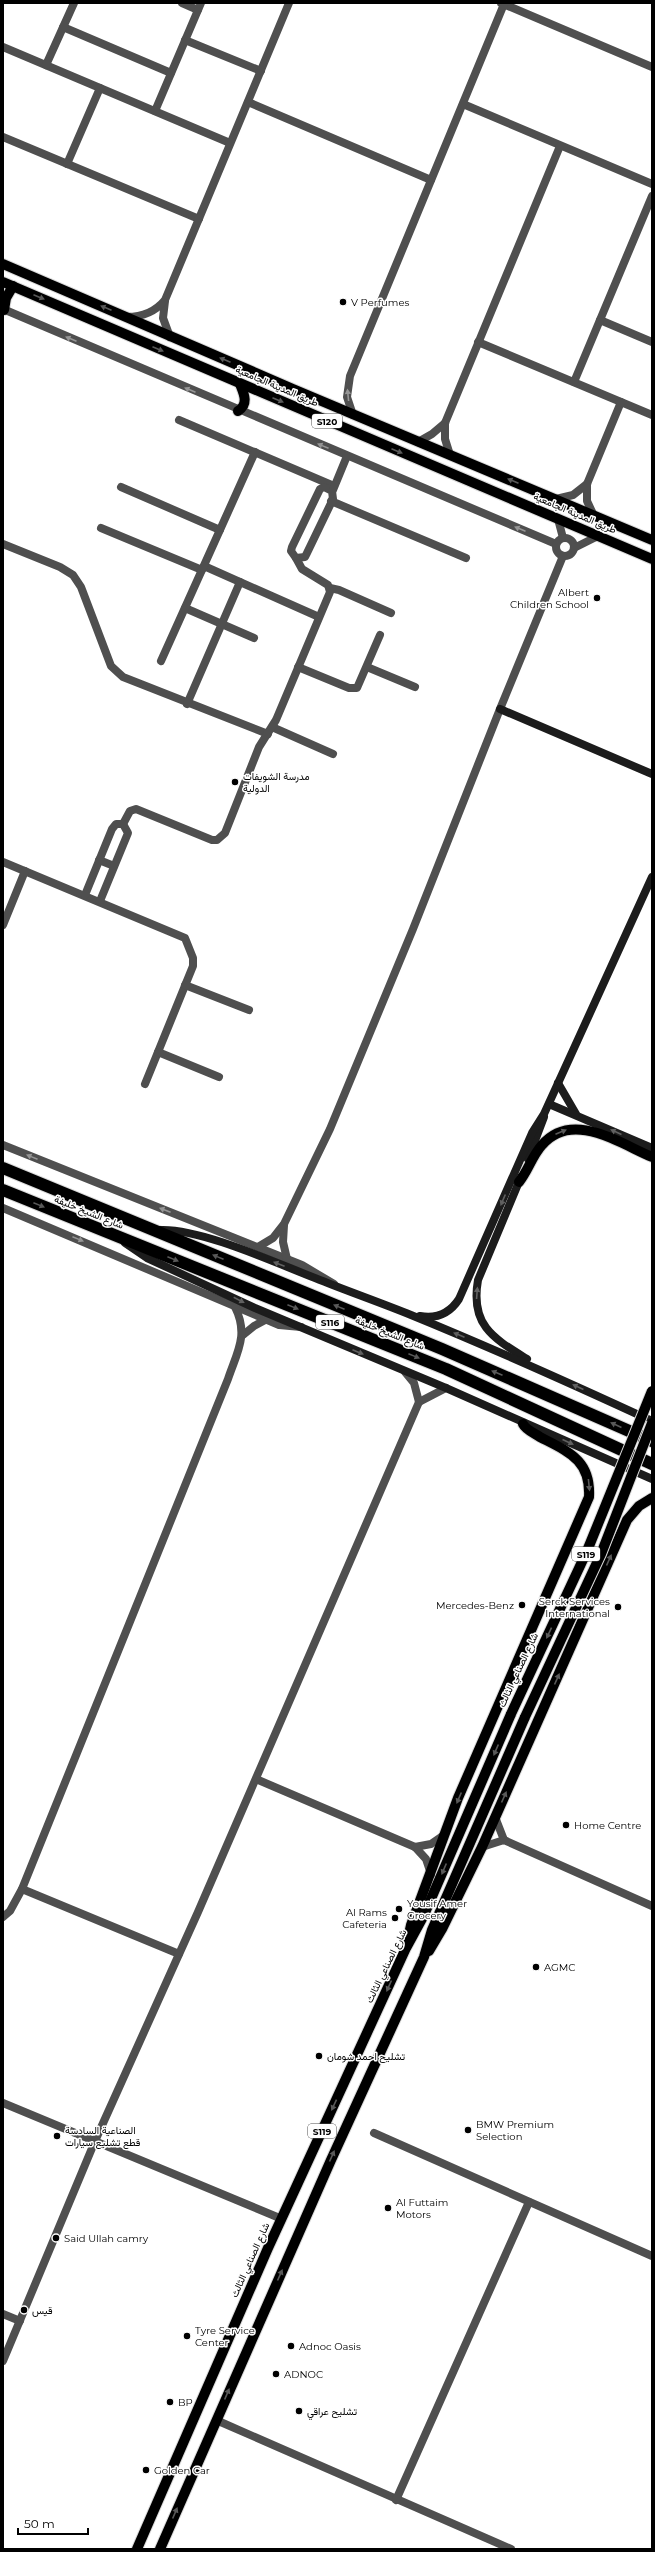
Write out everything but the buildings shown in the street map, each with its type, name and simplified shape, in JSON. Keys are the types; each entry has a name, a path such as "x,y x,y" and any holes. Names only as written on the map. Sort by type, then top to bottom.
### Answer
{"highway":[{"name":"شارع الشيخ خليفة","path":"3,1168 442,1349 652,1441"},
{"name":"شارع الشيخ خليفة","path":"3,1190 446,1369 652,1464"}],"main road":[{"name":"طريق المدينة الجامعية","path":"3,264 170,337 652,540"},
{"name":"طريق المدينة الجامعية","path":"3,282 652,559"},
{"path":"4,310 6,298 13,286"},
{"path":"238,410 243,406 245,400 240,384"},
{"path":"445,471 456,471 478,477 484,474 485,470"},
{"path":"500,708 652,774"},
{"path":"410,1314 437,1316 448,1312 456,1304 532,1133 549,1104 652,877"},
{"path":"558,1083 577,1115"},
{"path":"549,1104 652,1148"},
{"path":"543,1371 492,1337 485,1327 476,1306 478,1280 542,1125 544,1114"},
{"path":"519,1182 541,1147 552,1137 569,1129 588,1130 652,1157"},
{"path":"154,1231 173,1230 203,1238 255,1255 410,1314 543,1371 652,1422"},
{"path":"118,1237 147,1258 301,1327 446,1388 523,1424 652,1480"},
{"name":"شارع الصناعي الثالث","path":"137,2549 282,2219 406,1948 422,1920 511,1714 587,1551 652,1391"},
{"name":"S119","path":"160,2549 331,2160 424,1957 432,1930 525,1717 601,1554 652,1422"},
{"path":"406,1948 411,1925 431,1874 444,1835 589,1497 586,1471 575,1456 532,1432 523,1424"},
{"path":"424,1957 442,1929 482,1847 625,1524 639,1506 652,1498"}],"street":[{"path":"46,65 74,3"},
{"path":"154,111 199,6 182,3"},
{"path":"170,337 163,318 165,300 289,3"},
{"path":"353,414 347,397 350,376 463,104 502,4 652,67"},
{"path":"63,27 171,73"},
{"path":"185,40 261,71"},
{"path":"3,48 230,143"},
{"path":"67,164 100,88"},
{"path":"248,102 431,180"},
{"path":"463,104 652,184"},
{"path":"3,136 199,219"},
{"path":"450,455 445,439 445,422 560,146"},
{"path":"574,382 652,196"},
{"path":"126,317 148,314 160,306 165,300"},
{"path":"4,310 556,544"},
{"path":"600,320 652,342"},
{"path":"478,342 652,414"},
{"path":"594,516 587,501 587,484 621,402"},
{"path":"179,420 333,488"},
{"path":"418,442 432,434 445,422"},
{"path":"162,661 254,452"},
{"path":"296,558 305,557 307,553 332,502 333,488 347,456"},
{"path":"556,499 573,495 587,484"},
{"path":"120,487 220,530"},
{"path":"333,488 324,487 320,489 291,551 302,569 325,582 330,588 339,590 391,613"},
{"path":"332,502 466,558"},
{"path":"558,519 563,538"},
{"path":"101,528 240,582 319,617"},
{"path":"556,544 557,552 563,556 570,554 574,548 598,536"},
{"path":"556,544 563,538"},
{"path":"563,538 570,540 574,548"},
{"path":"3,544 60,567 73,575 81,587 108,658 117,672 131,681 187,704 270,730 333,754"},
{"path":"258,1247 273,1238 284,1224 306,1182 345,1094 453,830 500,708 563,556"},
{"path":"187,704 240,582"},
{"path":"123,824 130,811 136,809 212,840 222,837 259,747 270,730 298,667 330,588"},
{"path":"185,608 254,638"},
{"path":"298,667 353,689 360,685 380,635"},
{"path":"367,667 415,687"},
{"path":"85,895 113,826 123,824"},
{"path":"100,901 128,833 123,824"},
{"path":"99,860 114,866"},
{"path":"3,862 100,901 185,938 194,962 145,1084"},
{"path":"3,925 25,871"},
{"path":"185,984 249,1010"},
{"path":"158,1052 220,1077"},
{"path":"3,1145 288,1259 321,1275 341,1289"},
{"path":"3,1208 234,1307 288,1328 301,1327"},
{"path":"284,1224 283,1242 288,1259"},
{"path":"3,1917 10,1911 22,1890 228,1379 243,1335 241,1321 234,1307"},
{"path":"243,1335 254,1326 267,1319"},
{"path":"3,2361 95,2141 256,1779 419,1402 414,1383 405,1372"},
{"path":"419,1402 446,1388"},
{"path":"256,1779 415,1847 426,1859 431,1874"},
{"path":"495,1817 504,1840"},
{"path":"415,1847 431,1844 444,1835"},
{"path":"482,1847 504,1840 652,1906"},
{"path":"22,1890 179,1954"},
{"path":"3,2103 282,2219"},
{"path":"374,2133 652,2256"},
{"path":"396,2500 529,2202"},
{"path":"3,2314 20,2321"},
{"path":"216,2420 511,2549"}],"place":[{"name":"V Perfumes","path":"343,302"},
{"name":"Albert Children School","path":"597,598"},
{"name":"مدرسة الشويفات الدولية","path":"235,782"},
{"name":"Mercedes-Benz","path":"522,1605"},
{"name":"Serck Services International","path":"618,1607"},
{"name":"Home Centre","path":"566,1825"},
{"name":"Yousif Amer Grocery","path":"399,1909"},
{"name":"Al Rams Cafeteria","path":"395,1918"},
{"name":"AGMC","path":"536,1967"},
{"name":"تشليح احمد شومان","path":"319,2056"},
{"name":"BMW Premium Selection","path":"468,2130"},
{"name":"الصناعية السادسة قطع تشليع سيارات","path":"57,2136"},
{"name":"Al Futtaim Motors","path":"388,2208"},
{"name":"Said Ullah camry","path":"56,2238"},
{"name":"قيس","path":"24,2310"},
{"name":"Tyre Service Center","path":"187,2336"},
{"name":"Adnoc Oasis","path":"291,2346"},
{"name":"ADNOC","path":"276,2374"},
{"name":"BP","path":"170,2402"},
{"name":"تشليح عراقي","path":"299,2411"},
{"name":"Golden Car","path":"146,2470"}]}
